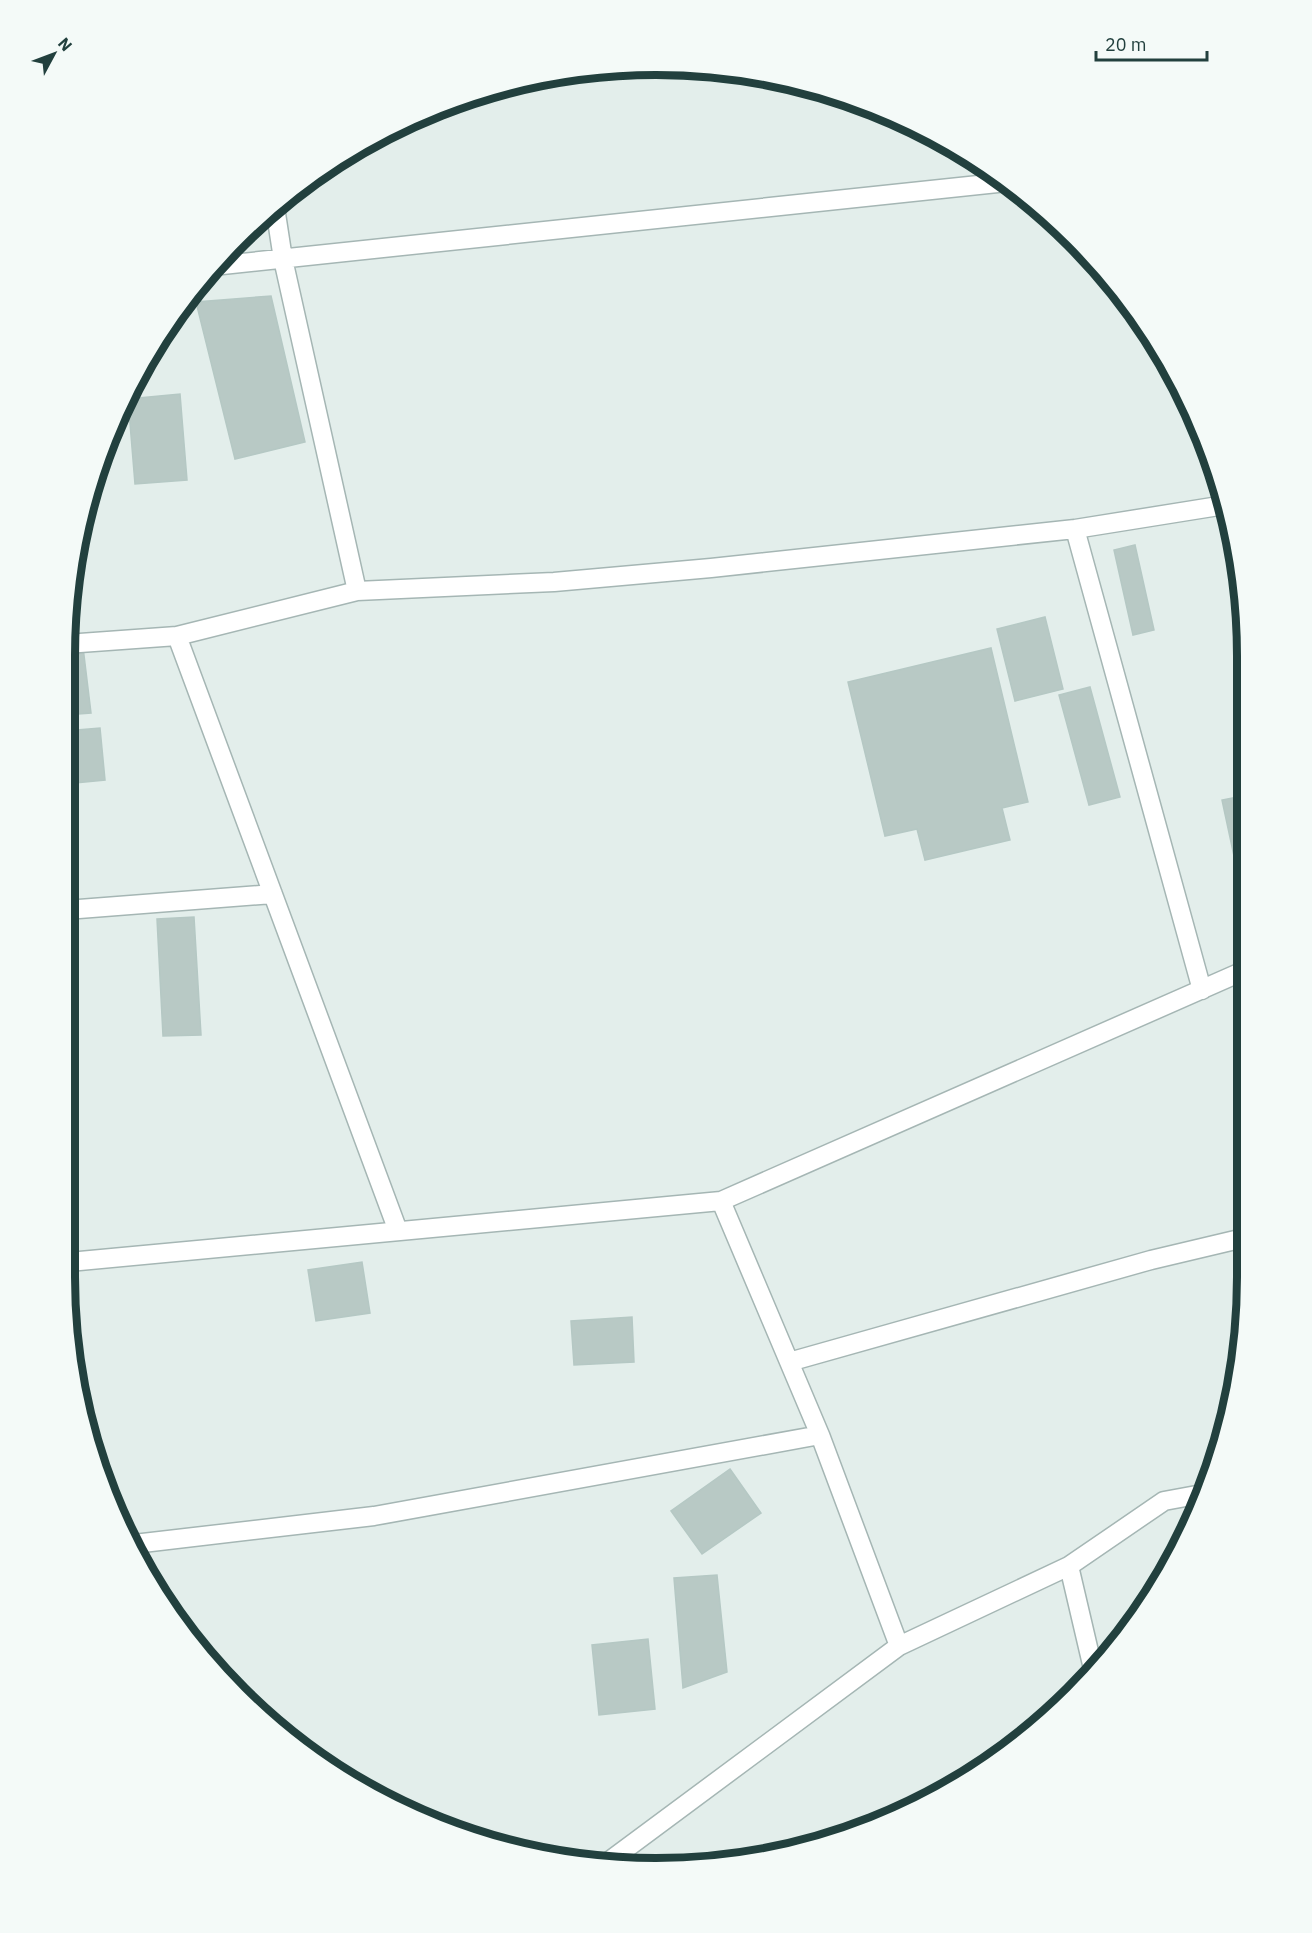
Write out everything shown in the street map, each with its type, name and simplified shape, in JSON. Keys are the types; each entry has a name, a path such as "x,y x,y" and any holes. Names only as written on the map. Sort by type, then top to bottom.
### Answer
{"street":[{"path":"227,265 994,183"},
{"path":"276,216 283,259 357,591"},
{"path":"75,643 177,636 357,591 554,582 711,568 1076,529 1217,506"},
{"path":"1076,529 1202,990"},
{"path":"177,636 399,1231"},
{"path":"75,909 273,894"},
{"path":"75,1261 721,1201 1237,974"},
{"path":"721,1201 820,1435 899,1646"},
{"path":"789,1362 1151,1260 1237,1240"},
{"path":"140,1543 374,1516 820,1435"},
{"path":"615,1857 899,1646 1069,1566 1164,1501 1194,1495"},
{"path":"1069,1566 1091,1662"}],"building":[{"path":"271,296 305,442 235,459 196,302"},
{"path":"180,394 187,480 135,484 129,412 135,398"},
{"path":"1135,545 1154,630 1133,635 1114,550"},
{"path":"1045,617 1063,689 1015,701 997,629"},
{"path":"83,647 91,713 75,714 75,648"},
{"path":"991,648 1028,802 1002,808 1010,840 925,860 917,829 885,836 848,682"},
{"path":"1090,687 1120,797 1089,805 1059,695"},
{"path":"100,728 105,780 75,783 75,730"},
{"path":"1237,797 1237,855 1234,856 1222,800"},
{"path":"194,917 201,1035 163,1036 157,919"},
{"path":"362,1262 370,1313 316,1321 308,1270"},
{"path":"632,1317 634,1362 574,1365 571,1321"},
{"path":"730,1469 761,1513 702,1554 671,1511"},
{"path":"717,1575 727,1672 683,1688 674,1578"},
{"path":"648,1639 655,1709 599,1715 592,1645"}]}
